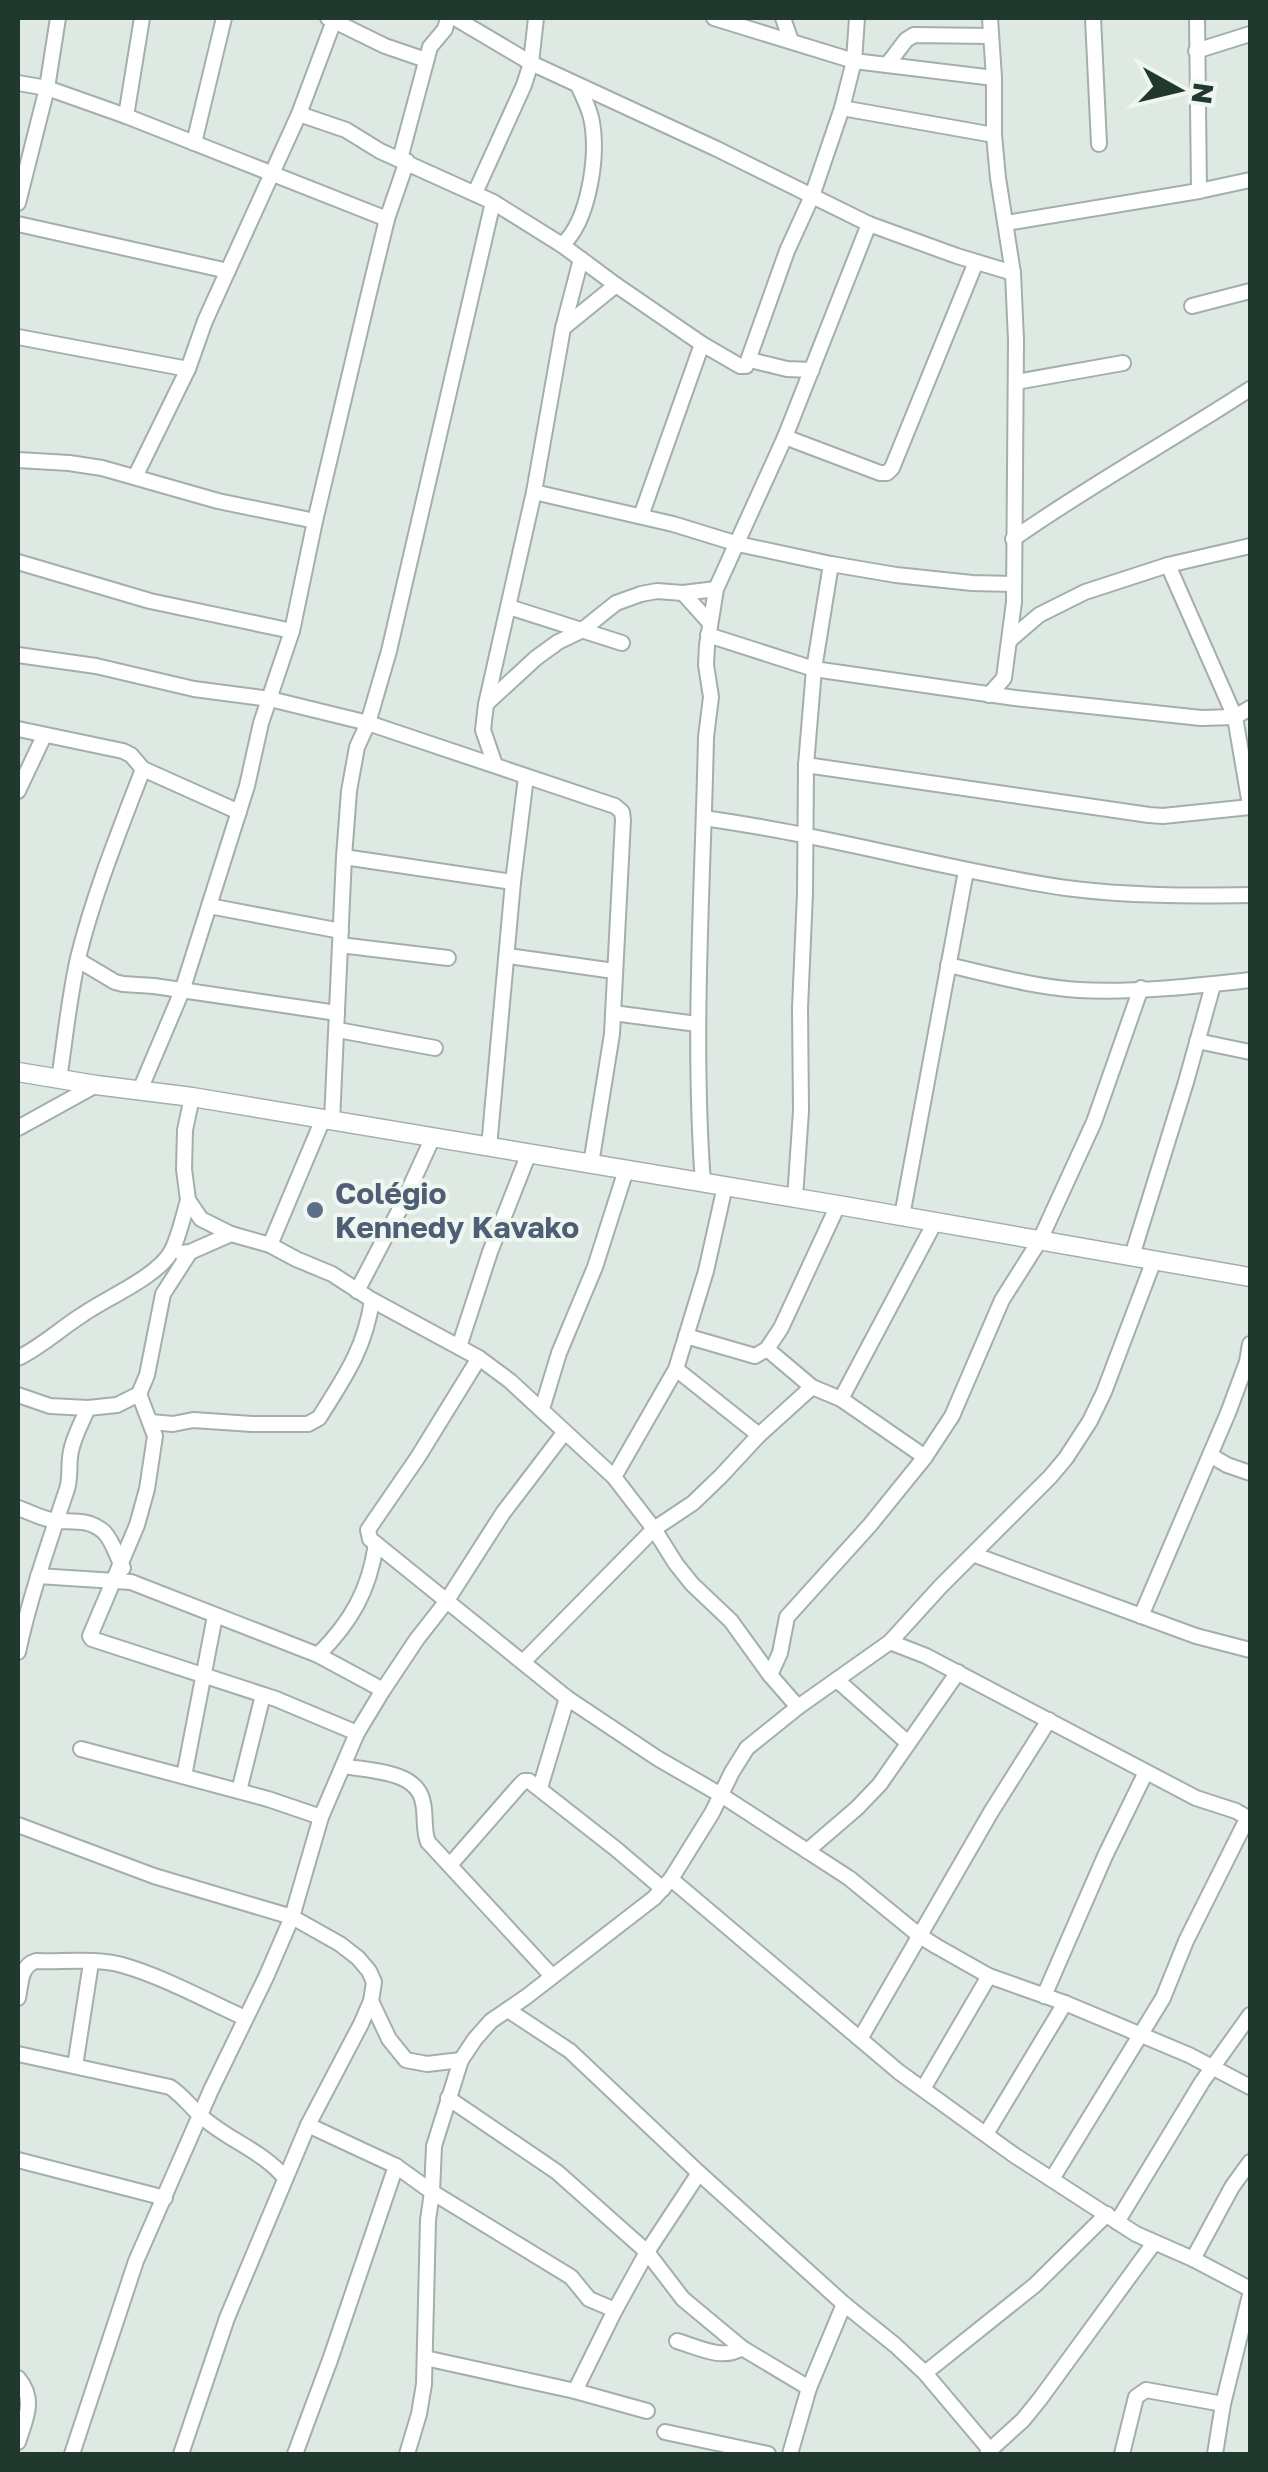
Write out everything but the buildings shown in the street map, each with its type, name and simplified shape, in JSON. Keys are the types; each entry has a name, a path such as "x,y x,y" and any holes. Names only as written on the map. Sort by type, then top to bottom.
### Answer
{"street":[{"path":"18,203 47,88 58,18"},
{"path":"126,116 142,18"},
{"path":"194,143 224,18"},
{"path":"135,478 188,369 205,321 299,114 332,18 385,46 426,60"},
{"path":"140,1090 182,991 248,786 261,723 292,631 426,60 430,47 452,18 531,63 869,224 1013,273"},
{"path":"475,193 519,100 531,63 536,18"},
{"path":"714,18 761,24 790,41 854,61 994,78"},
{"path":"783,18 790,41"},
{"path":"299,114 346,130 380,150 494,202 702,344 746,366 842,108 854,61 857,18"},
{"path":"989,694 1004,678 1010,640 1016,382 1013,273 994,135 990,18"},
{"path":"1093,18 1099,144"},
{"path":"1197,18 1199,191"},
{"path":"1196,51 1250,34"},
{"path":"887,64 914,35 990,36"},
{"path":"18,83 47,88 126,116 387,220"},
{"path":"562,245 578,225 592,164 593,123 578,85"},
{"path":"842,108 994,135"},
{"path":"1006,222 1250,180"},
{"path":"270,1245 328,1120 338,1030 344,857 352,766 389,651 494,202"},
{"path":"18,224 228,272"},
{"path":"703,1182 697,1024 706,737 711,697 706,664 709,629 716,589 786,437 869,224"},
{"path":"495,766 483,730 486,704 534,492 562,328 581,259"},
{"path":"786,437 887,473 976,262"},
{"path":"562,328 616,285"},
{"path":"1192,306 1250,292"},
{"path":"18,337 188,369"},
{"path":"642,516 702,344"},
{"path":"750,360 812,370"},
{"path":"1016,382 1123,363"},
{"path":"1013,539 1075,496 1250,393"},
{"path":"18,460 89,466 218,501 315,521"},
{"path":"534,492 831,564 896,575 1014,584"},
{"path":"1010,640 1039,616 1084,592 1168,565 1250,546"},
{"path":"18,562 150,601 292,631"},
{"path":"794,1198 801,1111 806,765 814,669 831,564"},
{"path":"806,765 1148,815 1250,806 1235,716 1168,565"},
{"path":"486,704 536,658 581,631 616,603 657,591 716,589"},
{"path":"683,593 709,629 814,669 1014,698 1201,718 1235,716 1250,708"},
{"path":"509,608 622,643"},
{"path":"18,655 96,666 194,689 270,698 368,724 615,806 622,812 612,1034 591,1164"},
{"path":"1004,678 1014,698"},
{"path":"18,729 123,751 142,769 239,812"},
{"path":"460,754 483,730"},
{"path":"18,790 44,736"},
{"path":"60,1080 78,960 93,904 142,769"},
{"path":"490,1147 526,777"},
{"path":"704,818 1068,888 1121,894 1250,895"},
{"path":"344,857 513,882"},
{"path":"902,1216 966,871"},
{"path":"208,906 340,938 448,958"},
{"path":"508,956 614,971"},
{"path":"78,960 115,982 337,1013"},
{"path":"948,965 1028,984 1081,990 1250,980"},
{"path":"1132,1256 1212,985"},
{"path":"770,1675 780,1653 787,1617 846,1553 952,1416 1002,1300 1040,1240 1094,1122 1140,988"},
{"path":"613,1013 697,1024"},
{"path":"338,1030 435,1048"},
{"path":"1197,1041 1250,1052"},
{"path":"18,1072 838,1204 1250,1277"},
{"path":"18,1128 96,1085"},
{"path":"18,1358 154,1270 170,1255 188,1200 184,1150 192,1097"},
{"path":"357,1291 433,1137"},
{"path":"459,1347 490,1252 529,1154"},
{"path":"542,1409 558,1353 595,1267 626,1170"},
{"path":"614,1477 676,1369 706,1270 724,1186"},
{"path":"188,1200 201,1219 332,1274 478,1358 542,1409 614,1477 676,1564 731,1620 798,1708"},
{"path":"686,1336 754,1356 767,1350 838,1204"},
{"path":"841,1399 935,1222"},
{"path":"170,1255 190,1252 231,1234"},
{"path":"18,1395 50,1406 88,1408 117,1405 138,1394 147,1375 162,1294 190,1252"},
{"path":"406,2454 424,2384 434,2146 461,2060 474,2039 491,2021 644,1907 667,1884 747,1748 890,1642 1050,1477 1090,1421 1104,1392 1154,1260"},
{"path":"153,1429 192,1420 308,1424 319,1418 363,1342 372,1300"},
{"path":"1141,1616 1249,1362 1250,1344"},
{"path":"767,1350 812,1387 841,1399 924,1457"},
{"path":"478,1358 368,1530 370,1539 567,1698 865,1890 920,1936 990,1976 1065,2002 1250,2086"},
{"path":"676,1369 759,1435"},
{"path":"522,1662 654,1529 693,1503 812,1387"},
{"path":"138,1394 153,1429 147,1489 136,1526 90,1636 92,1640 263,1695 357,1734"},
{"path":"18,1652 21,1619 68,1484 72,1446 88,1408"},
{"path":"72,2454 136,2262 292,1917 321,1817 357,1734 503,1513 564,1433"},
{"path":"1210,1455 1227,1466 1250,1473"},
{"path":"18,1508 54,1521 88,1522 104,1532 132,1582"},
{"path":"318,1656 350,1620 372,1570 376,1544"},
{"path":"975,1555 1196,1636 1250,1650"},
{"path":"38,1576 132,1582 318,1656 383,1690"},
{"path":"184,1776 216,1616"},
{"path":"890,1642 958,1672 1196,1798 1249,1818 1186,1941 1162,1998 1052,2179"},
{"path":"807,1851 880,1784 958,1672"},
{"path":"836,1680 908,1743"},
{"path":"239,1792 263,1695"},
{"path":"540,1788 567,1698"},
{"path":"860,2039 1049,1720"},
{"path":"81,1748 321,1817"},
{"path":"343,1766 402,1778 415,1785 424,1804 428,1842 552,1976"},
{"path":"1044,1996 1146,1772"},
{"path":"450,1865 524,1781 529,1781 986,2134 1112,2218 1250,2292 1215,2454"},
{"path":"18,1825 154,1876 292,1917 358,1958 374,1982 361,2024 308,2125 227,2318 181,2454"},
{"path":"18,1998 23,1971 36,1961 121,1965 245,2018"},
{"path":"75,2066 91,1963"},
{"path":"923,2089 990,1976"},
{"path":"370,2001 406,2060 427,2064 461,2060"},
{"path":"986,2134 1065,2002"},
{"path":"508,2010 570,2051 699,2173 894,2344 925,2373 989,2452 1031,2411 1154,2243"},
{"path":"925,2373 1112,2218 1250,2015"},
{"path":"18,2054 170,2087 200,2115 269,2162 285,2178"},
{"path":"448,2098 557,2172 647,2252 683,2299 742,2348 808,2388"},
{"path":"308,2125 396,2166 571,2277 589,2298 615,2310"},
{"path":"18,2160 165,2198"},
{"path":"1193,2259 1250,2162"},
{"path":"295,2454 396,2166"},
{"path":"575,2390 647,2252 699,2173"},
{"path":"790,2454 808,2388 844,2304"},
{"path":"677,2341 723,2355 742,2348"},
{"path":"425,2358 575,2390 647,2410"},
{"path":"18,2378 30,2405 18,2442"},
{"path":"1122,2454 1136,2397 1146,2390 1223,2404"},
{"path":"665,2432 768,2454"}],"place":[{"name":"Colégio Kennedy Kavako","path":"315,1210"}]}
